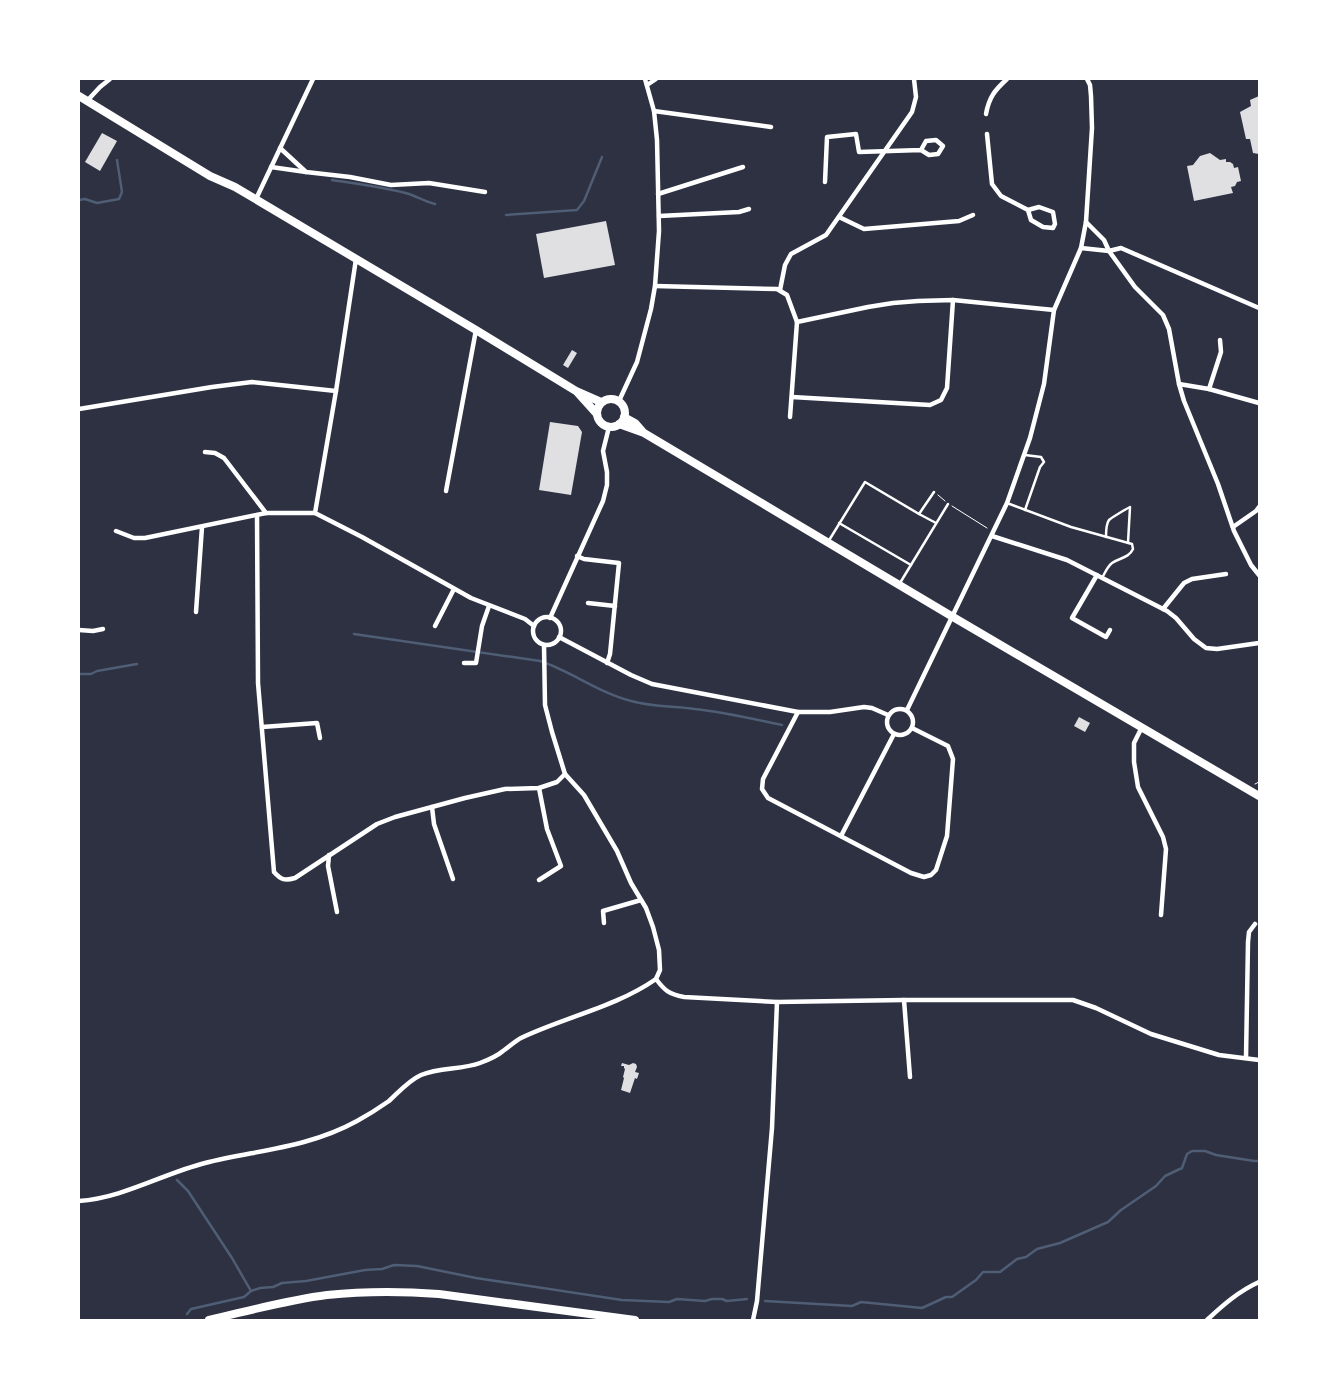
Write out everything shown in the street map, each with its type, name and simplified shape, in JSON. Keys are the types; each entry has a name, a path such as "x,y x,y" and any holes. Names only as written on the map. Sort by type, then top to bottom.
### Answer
{"main road":[{"path":"79,96 210,176 256,199 476,330 576,392 601,402"},
{"path":"576,392 596,413 600,422 609,427 619,424 624,417 624,408 619,401 608,399 601,402 596,413"},
{"path":"624,417 635,423 644,433"},
{"path":"619,424 644,433 1259,796"},
{"path":"209,1320 296,1300 375,1291 439,1294 635,1320"}],"street":[{"path":"87,101 110,79"},
{"path":"256,199 313,79"},
{"path":"619,401 637,362 651,309 660,231 654,111 645,79"},
{"path":"647,85 656,79"},
{"path":"780,290 785,265 792,254 826,235 912,112 916,98 914,79"},
{"path":"986,114 988,102 997,88 1007,79"},
{"path":"907,710 1008,503 1025,455 1044,384 1054,310 1081,248 1086,222 1092,128 1090,85 1087,79"},
{"path":"654,111 770,128"},
{"path":"825,182 827,137 856,134 859,152 921,150 930,155 938,154 943,146 936,140 926,141 921,150"},
{"path":"987,134 992,184 1001,196 1028,210 1039,207 1053,212 1055,224 1053,228 1043,227 1031,220 1028,210"},
{"path":"280,148 306,172"},
{"path":"271,167 350,177 391,185 429,183 485,192"},
{"path":"658,194 743,167"},
{"path":"659,216 739,212 749,208"},
{"path":"839,218 864,228 959,221 973,214"},
{"path":"1086,222 1104,240 1109,251 1135,287 1164,315 1169,328 1184,401 1233,527 1251,565 1259,575"},
{"path":"1081,248 1109,251 1121,248 1259,308"},
{"path":"315,513 356,259"},
{"path":"655,286 777,289 787,295 797,322 790,417"},
{"path":"797,322 893,303 953,300 1054,310"},
{"path":"792,397 930,405 941,400 947,388 953,300"},
{"path":"446,491 476,330"},
{"path":"1209,389 1221,352 1220,340"},
{"path":"79,409 252,382 336,391"},
{"path":"1179,384 1209,389 1259,403"},
{"path":"550,618 603,501 607,485 607,472 603,451 609,427"},
{"path":"205,452 215,453 224,458 266,514"},
{"path":"1233,527 1259,507"},
{"path":"116,531 134,538 145,538 257,515 315,513 471,598 525,619 534,626"},
{"path":"257,515 258,683 274,872 280,879 295,878 377,824 395,817 505,789 539,788 557,782 565,774"},
{"path":"196,612 202,527"},
{"path":"993,534 1067,560 1163,609 1176,618 1194,639 1206,648 1217,649 1259,643"},
{"path":"577,556 584,559 619,563 610,654 607,663"},
{"path":"1163,609 1184,583 1192,579 1226,574"},
{"path":"1097,575 1072,618 1106,637 1110,630"},
{"path":"435,626 454,588"},
{"path":"588,604 615,606"},
{"path":"464,663 476,663 482,626 489,606"},
{"path":"550,618 559,625 560,633 553,644 544,645 534,637 534,626 541,619 550,618"},
{"path":"79,630 103,628"},
{"path":"559,637 607,663 652,684 798,712 814,713 872,708 888,715"},
{"path":"79,1201 119,1194 170,1174 205,1163 283,1148 326,1136 357,1121 388,1101 420,1076 435,1070 477,1064 491,1059 520,1039 628,996 656,979 660,970 659,950 646,908 631,883 617,851 584,796 565,774 545,705 544,645"},
{"path":"896,709 907,710 912,716 913,724 910,732 902,735 894,734 887,726 888,715 896,709"},
{"path":"798,712 763,779 762,789 768,798 911,873 924,877 931,875 936,870 948,836 953,759 948,746 912,728"},
{"path":"262,727 317,722 320,738"},
{"path":"1142,727 1134,743 1134,762 1138,787 1163,837 1166,849 1161,914"},
{"path":"842,836 894,734"},
{"path":"539,788 547,829 561,866 539,880"},
{"path":"432,807 434,824 453,879"},
{"path":"329,855 328,866 337,912"},
{"path":"604,923 603,912 641,900"},
{"path":"1246,1058 1248,942 1249,932 1255,924"},
{"path":"656,979 670,994 777,1002 1073,1000 1096,1008 1151,1034 1219,1055 1259,1060"},
{"path":"904,1000 910,1077"},
{"path":"754,1320 772,1128 777,1002"},
{"path":"1207,1320 1224,1304 1246,1288 1259,1282"}],"lane":[{"path":"1025,455 1041,457 1044,462 1040,467 1025,510"},
{"path":"828,542 865,482 936,523"},
{"path":"919,514 934,492"},
{"path":"1008,503 1070,527 1132,544 1134,549 1131,554 1112,563 1102,578"},
{"path":"899,584 948,504"},
{"path":"1106,537 1110,518 1130,507 1128,543"},
{"path":"839,523 911,565"}],"path":[{"path":"934,492 948,504 993,534"}],"building":[{"path":"1259,96 1259,154 1253,153 1250,139 1246,139 1240,112 1251,106 1250,100"},
{"path":"102,133 117,141 100,171 85,162"},
{"path":"1210,153 1220,160 1226,159 1226,162 1233,164 1234,168 1238,167 1241,181 1231,187 1233,193 1194,201 1187,166 1193,165 1200,156"},
{"path":"606,221 615,265 544,278 536,234"},
{"path":"572,350 577,353 568,368 563,365"},
{"path":"550,422 578,426 582,432 571,495 539,490"},
{"path":"1079,717 1090,723 1085,732 1074,726"},
{"path":"622,1063 636,1064 635,1072 639,1073 637,1079 635,1078 630,1093 621,1090 625,1069 624,1066 621,1066"}],"waterway":[{"path":"506,215 577,210 584,201 602,157"},
{"path":"79,200 85,199 97,203 119,199 122,192 117,160"},
{"path":"332,180 409,194 435,204"},
{"path":"354,634 540,661 563,670 608,693 631,701 717,712 782,725"},
{"path":"79,674 91,674 97,671 137,664"},
{"path":"765,1301 852,1306 861,1302 922,1308 946,1297 952,1297 976,1280 983,1272 1000,1272 1017,1259 1026,1257 1037,1249 1060,1243 1108,1222 1121,1210 1156,1186 1165,1176 1182,1168 1187,1154 1192,1151 1205,1151 1216,1155 1259,1161"},
{"path":"177,1180 188,1191 232,1258 251,1291"},
{"path":"187,1314 191,1309 244,1297 251,1291 260,1288 365,1270 382,1269 394,1265 417,1266 476,1278 622,1300 669,1302 677,1299 705,1301 712,1299 727,1301 747,1299"}]}
